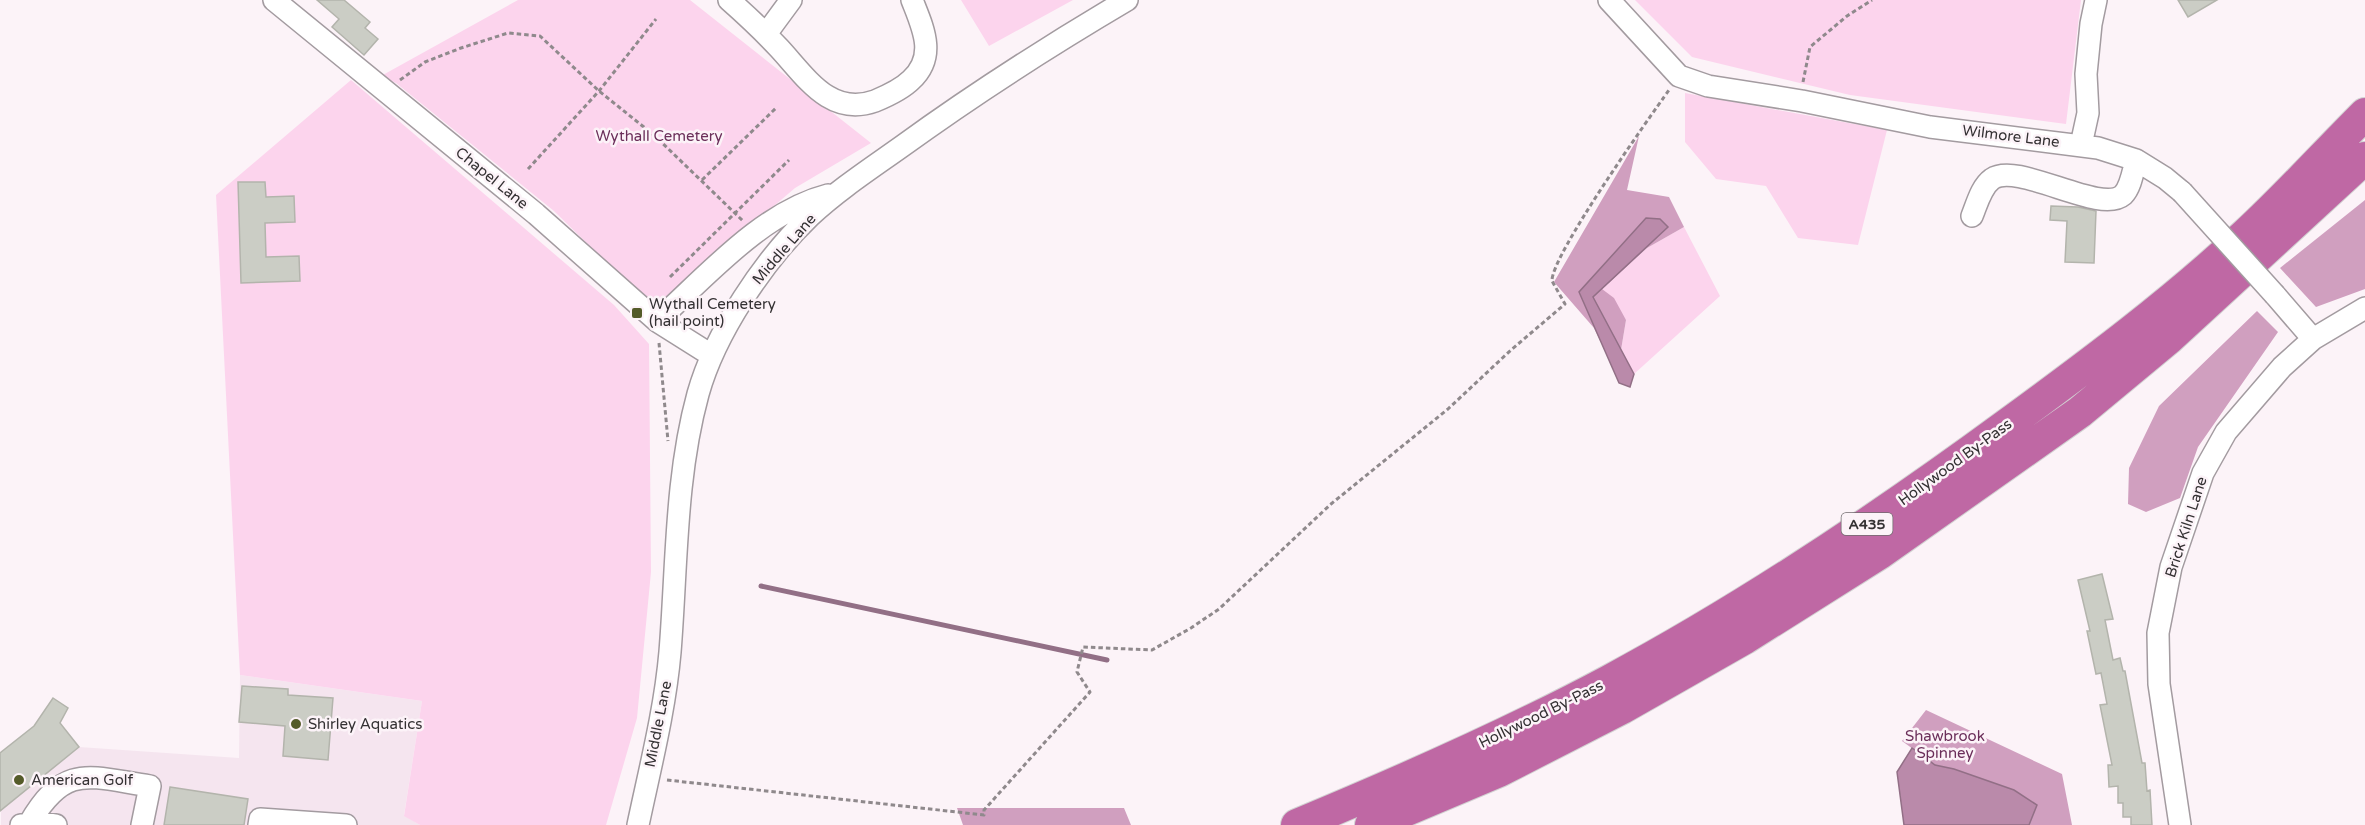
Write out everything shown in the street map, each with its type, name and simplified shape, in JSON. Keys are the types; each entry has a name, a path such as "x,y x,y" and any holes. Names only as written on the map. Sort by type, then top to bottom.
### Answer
{"highway":[{"name":"Hollywood By-Pass","path":"1297,825 1406,779 1610,681 1808,565 1978,446 2151,316 2246,234 2365,114"},
{"name":"Hollywood By-Pass","path":"1371,825 1499,771 1622,708 1745,638 1880,553 2080,412 2168,339 2365,158"}],"street":[{"name":"Chapel Lane","path":"274,0 536,214 657,321 711,355"},
{"path":"729,0 766,34 818,90 834,101 849,106 866,104 886,97 911,80 926,61 924,30 912,0"},
{"path":"766,34 791,0"},
{"name":"Middle Lane","path":"638,825 665,695 680,490 698,395 711,355 756,279 809,217 837,192 956,107 1052,44 1127,0"},
{"name":"Wilmore Lane","path":"1609,0 1679,76 1708,86 1802,101 1930,127 2081,145 2136,160 2166,178 2182,192 2313,339"},
{"path":"2081,145 2088,113 2086,74 2096,0"},
{"path":"1972,216 1982,192 1992,179 2004,175 2041,182 2082,196 2118,198 2124,194 2136,160"},
{"path":"657,321 756,231 807,200 837,192"},
{"path":"2313,339 2365,309"},
{"name":"Brick Kiln Lane","path":"2180,825 2159,684 2158,633 2171,567 2203,473 2226,432 2282,367 2313,339"},
{"path":"37,824 40,805 68,780 82,776 150,786 142,825"},
{"name":"Middle Lane","path":"632,825 646,783"},
{"path":"259,825 260,819 346,825"}],"path":[{"path":"1802,101 1802,88 1810,47 1847,16 1872,0"},
{"path":"528,169 599,91 656,19"},
{"path":"386,93 425,62 461,48 508,33 540,36 599,91 655,136 756,231"},
{"path":"646,783 984,815 984,810 1090,692 1077,672 1083,646 1152,650 1219,609 1330,504 1448,409 1511,350 1565,304 1552,281 1554,268 1639,131 1679,76"},
{"path":"702,181 776,108"},
{"path":"670,277 789,160"},
{"path":"657,321 669,450"}],"shaded area":[{"path":"1646,218 1660,219 1668,227 1593,297 1634,374 1630,387 1619,383 1579,292"},
{"path":"240,675 422,701 404,815 420,825 1,825 1,810 79,747 239,758"},
{"path":"1912,748 1935,765 1954,769 2014,790 2037,805 2029,825 1904,825 1897,772"}],"green space":[{"name":"Wythall Cemetery","path":"518,0 690,0 871,143 795,188 654,309 554,211 396,83 381,76"},
{"path":"961,0 1073,0 989,46"},
{"path":"1635,0 2081,0 2066,124 1850,95 1692,57"},
{"path":"351,80 614,305 649,344 651,572 637,718 606,825 420,825 404,816 422,701 240,675 216,195"},
{"path":"1685,93 1887,130 1858,245 1798,238 1766,186 1716,179 1685,142"},
{"path":"1639,136 1627,190 1669,197 1684,227 1647,248 1602,289 1614,298 1626,320 1621,350 1610,361 1594,328 1554,282"},
{"path":"2365,200 2365,289 2316,307 2280,268"},
{"path":"1684,227 1720,296 1634,374 1621,350 1626,320 1601,289 1647,248"},
{"path":"2257,311 2278,332 2198,447 2180,498 2146,512 2128,504 2129,468 2159,406"},
{"name":"Shawbrook Spinney","path":"1926,710 2062,774 2072,825 2029,825 2037,805 2014,790 1954,769 1935,765 1902,741"},
{"path":"957,808 1124,808 1131,825 963,825"}],"building":[{"path":"317,0 344,0 370,22 365,28 378,39 364,55 332,27 339,19"},
{"path":"2178,0 2217,0 2188,17"},
{"path":"238,182 265,182 266,197 294,196 295,222 265,223 266,257 299,256 300,281 241,283"},
{"path":"2051,206 2078,207 2096,211 2094,263 2065,262 2067,221 2050,220"},
{"path":"2102,574 2113,619 2105,620 2113,660 2120,658 2123,671 2125,671 2142,763 2145,763 2147,791 2150,790 2152,825 2131,825 2131,817 2123,817 2123,803 2118,803 2118,786 2109,787 2108,765 2112,765 2100,705 2107,704 2101,673 2096,674 2087,631 2090,631 2078,580"},
{"name":"Shirley Aquatics","path":"242,686 288,689 288,695 333,698 328,760 283,756 285,726 239,722"},
{"name":"American Golf","path":"53,698 68,708 60,723 79,747 0,811 0,753 34,726"},
{"path":"170,787 248,799 244,825 164,825"}],"waterway":[{"path":"761,586 1107,660"}],"place":[{"name":"Wythall Cemetery (hail point)","path":"637,313"},
{"name":"Shirley Aquatics","path":"296,724"},
{"name":"American Golf","path":"19,780"}]}
